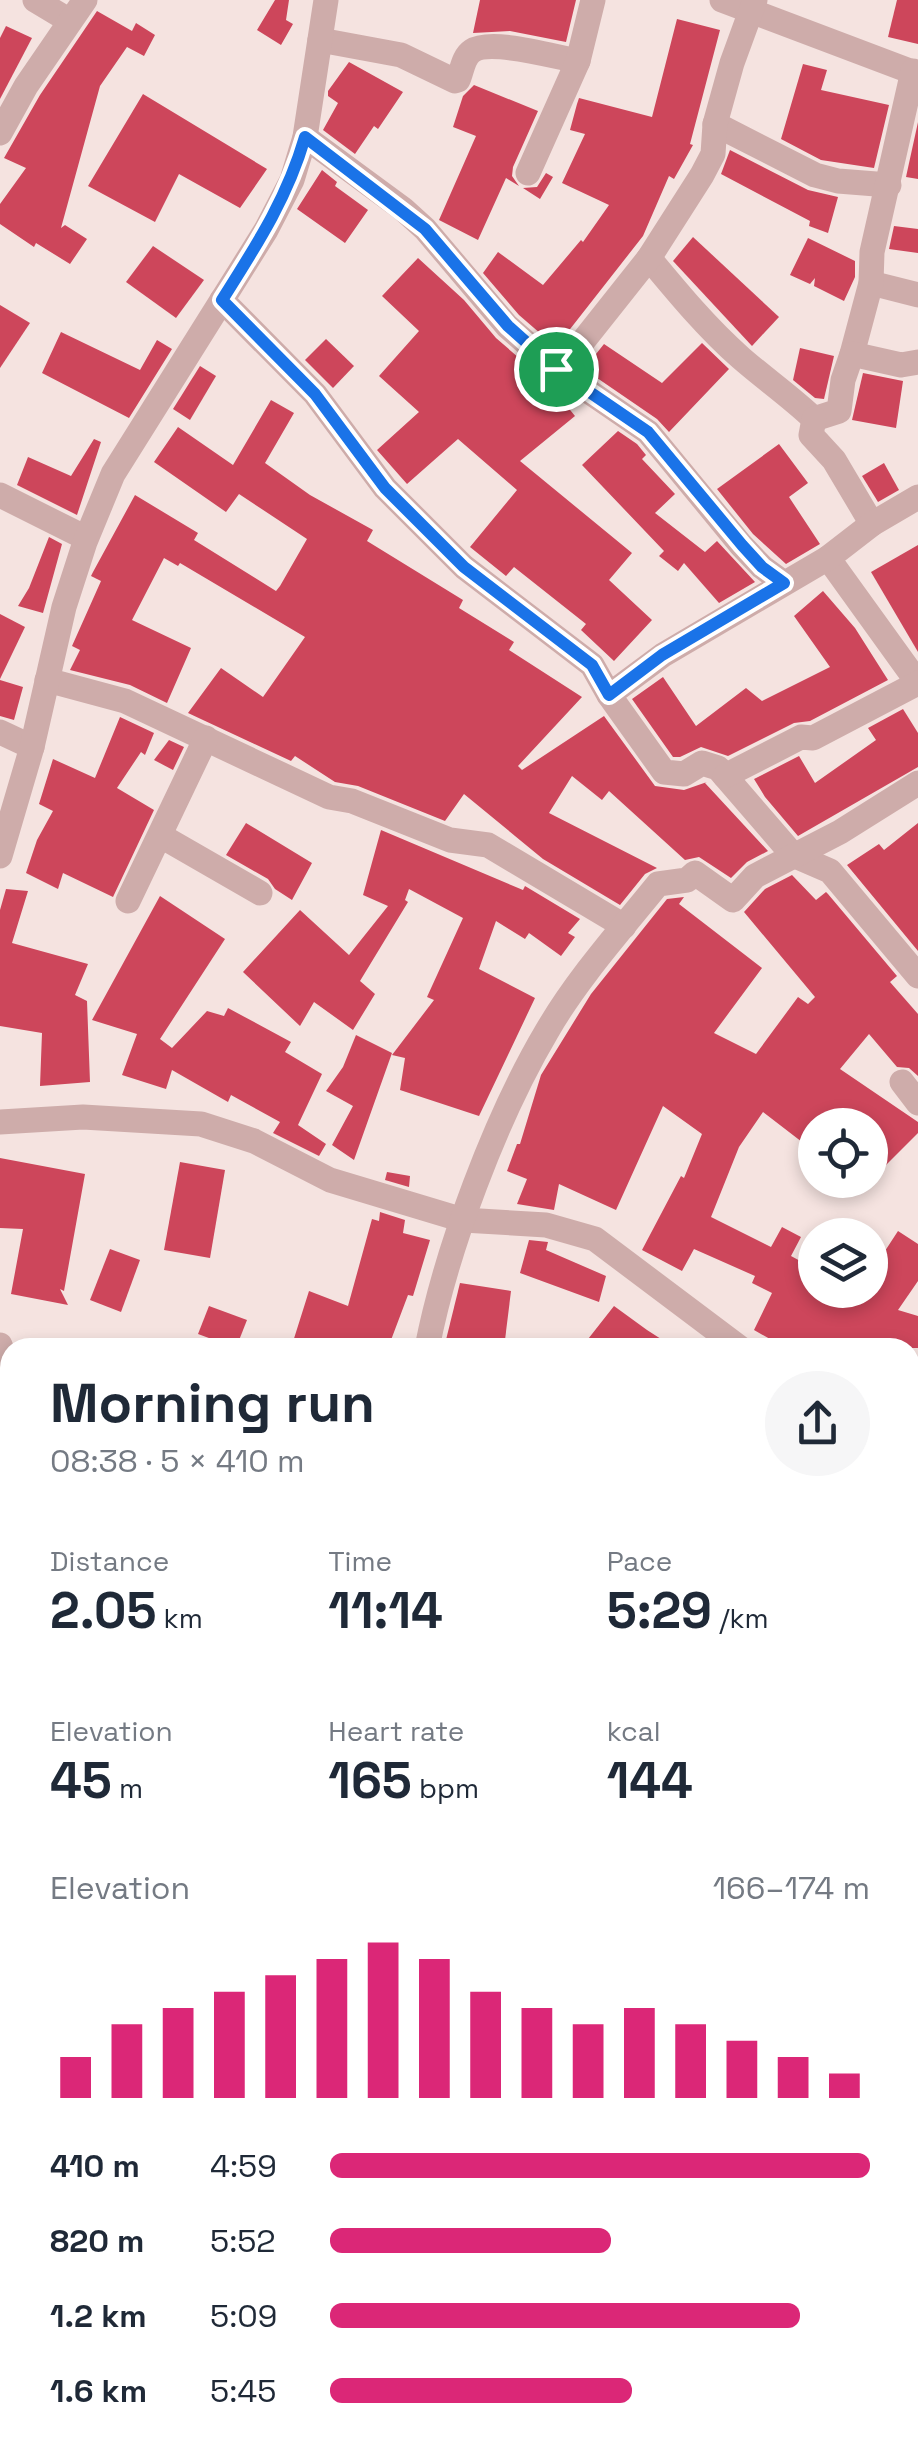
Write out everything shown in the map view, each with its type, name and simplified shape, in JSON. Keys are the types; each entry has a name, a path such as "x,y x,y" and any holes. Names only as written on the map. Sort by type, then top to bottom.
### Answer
{"street":[{"path":"0,133 77,10 36,0"},
{"path":"0,856 32,747 64,607 86,538 113,474 266,230 292,180 305,137 326,0"},
{"path":"528,172 578,61 593,0"},
{"path":"722,0 753,5 915,73 872,252 871,283 843,380 840,411 814,420"},
{"path":"556,369 572,355 649,258 694,191 713,154 715,124 753,5"},
{"path":"320,40 401,55 455,81 475,48 492,46 578,61"},
{"path":"715,124 815,175 889,186"},
{"path":"305,137 425,229 508,326 556,369 648,432 742,545 784,583"},
{"path":"649,258 741,358 787,392 814,420"},
{"path":"871,283 918,295"},
{"path":"222,300 315,394 385,488 464,567 592,665 664,772 684,774 702,763 718,768 793,855 830,871 918,976"},
{"path":"852,354 901,364 918,362"},
{"path":"814,420 811,435 834,460 872,524"},
{"path":"0,495 86,538"},
{"path":"609,695 662,655 828,558 872,524 918,498"},
{"path":"725,776 801,737 814,738 916,675 828,558"},
{"path":"47,680 125,702 329,797 352,801 450,840 488,845 624,926"},
{"path":"0,732 32,747"},
{"path":"128,902 206,738"},
{"path":"430,1338 464,1220 509,1106 548,1030 658,884 688,880 695,873 733,900 755,876 840,832 918,783"},
{"path":"162,836 260,893"},
{"path":"902,1082 918,1102"},
{"path":"0,1122 83,1117 202,1124 254,1141 330,1180 464,1220 546,1226 595,1239 727,1338"}],"building":[{"path":"275,0 289,0 286,20 293,24 281,45 257,30"},
{"path":"480,0 576,0 566,42 510,31 473,33"},
{"path":"897,0 918,0 918,44 888,37"},
{"path":"97,11 132,31 136,23 155,35 144,56 127,47 100,86 61,228 65,225 87,239 70,264 36,243 34,247 0,224 0,204 26,168 4,158 40,95"},
{"path":"677,19 720,30 690,144 693,145 674,179 669,176 643,236 556,347 519,315 483,273 498,252 543,285 583,242 609,205 562,183 585,134 570,130 579,98 652,117"},
{"path":"6,26 32,38 0,99 0,38"},
{"path":"349,62 403,92 355,154 323,130 338,103 328,96 328,91"},
{"path":"803,64 827,70 821,90 889,105 874,168 821,160 781,139"},
{"path":"474,85 538,111 513,167 512,176 519,186 506,178 478,240 439,220 476,136 453,127 463,96"},
{"path":"143,94 267,169 240,208 179,174 155,222 88,186"},
{"path":"918,122 918,179 906,177"},
{"path":"730,150 808,190 838,197 828,233 809,226 810,221 721,174"},
{"path":"322,170 337,182 335,186 368,210 345,243 297,209"},
{"path":"546,173 553,177 540,199 523,188 537,187"},
{"path":"894,226 918,229 918,253 889,249"},
{"path":"693,237 779,317 752,346 673,261"},
{"path":"808,238 855,261 855,277 844,301 814,286 815,278 810,284 790,275"},
{"path":"153,246 204,280 176,318 126,282"},
{"path":"418,258 464,300 496,338 548,383 575,416 520,461 632,553 609,580 652,620 614,661 581,630 586,624 514,567 506,576 470,547 517,490 458,439 407,484 377,450 419,412 379,376 419,331 382,296"},
{"path":"0,305 30,323 0,368"},
{"path":"61,332 140,370 157,340 172,349 129,418 42,373"},
{"path":"326,339 354,366 333,388 305,360"},
{"path":"702,343 729,369 669,432 657,419 584,369 604,344 662,383"},
{"path":"800,348 834,356 824,399 815,398 793,380"},
{"path":"200,366 216,376 190,420 173,409"},
{"path":"863,373 903,381 896,428 852,420"},
{"path":"271,400 294,413 265,463 310,495 373,530 367,541 463,600 459,608 514,642 509,650 582,697 518,766 522,770 604,716 655,786 684,790 707,782 768,851 747,862 731,878 699,857 685,860 609,791 602,800 572,776 549,813 657,868 645,874 620,905 543,859 464,794 445,821 358,786 335,782 295,756 291,761 188,713 221,668 263,697 305,637 180,563 178,566 164,558 132,620 191,648 167,703 130,685 70,670 80,650 72,646 101,581 91,576 135,495 198,533 194,540 276,591 280,586 307,539 239,494 226,512 154,462 178,427 233,465"},
{"path":"618,431 637,444 646,455 642,459 675,494 655,513 705,552 717,541 755,582 719,603 684,563 678,571 659,556 664,551 582,465"},
{"path":"94,439 101,442 77,515 17,485 28,457 71,476"},
{"path":"779,444 808,483 789,497 820,544 786,564 753,534 717,489"},
{"path":"884,463 899,490 878,502 862,476"},
{"path":"49,537 62,544 43,613 18,606"},
{"path":"918,545 918,652 871,572"},
{"path":"823,591 855,628 888,680 810,721 794,723 728,756 701,747 673,757 632,699 663,677 696,726 746,688 762,701 830,667 794,616"},
{"path":"0,614 25,627 0,679"},
{"path":"0,680 23,687 14,720 0,716"},
{"path":"903,709 918,733 918,767 798,836 754,779 799,756 815,783 876,740 868,728"},
{"path":"120,717 154,733 145,755 141,752 117,788 154,810 113,897 63,873 58,889 26,873 37,840 53,811 39,804 53,759 95,778"},
{"path":"169,740 184,747 173,770 154,760"},
{"path":"246,823 312,863 292,900 268,879 226,855"},
{"path":"918,823 918,951 847,865 879,844 884,850"},
{"path":"381,830 523,890 525,886 580,919 568,933 575,937 561,956 529,933 525,939 496,921 479,969 535,998 479,1116 400,1090 405,1058 392,1055 434,1000 427,997 463,918 409,889 405,900 408,902 360,981 375,994 353,1030 314,1002 300,1026 243,972 300,910 349,955 388,906 363,895"},
{"path":"792,875 816,900 826,892 897,976 890,982 918,1014 918,1076 909,1068 897,1067 869,1034 840,1069 918,1122 918,1133 888,1163 888,1108 798,1108 798,1139 763,1112 739,1147 711,1217 771,1247 782,1227 798,1235 791,1256 798,1260 798,1308 888,1308 888,1246 898,1231 918,1244 918,1281 898,1310 918,1316 918,1338 768,1338 754,1330 772,1293 752,1283 755,1276 694,1249 682,1271 642,1250 681,1176 684,1178 702,1134 663,1106 616,1210 559,1184 554,1210 517,1204 527,1179 507,1171 520,1144 541,1075 591,994 667,899 684,897 679,904 762,968 714,1033 756,1054 798,997 808,1004 815,997 744,912 765,889"},
{"path":"6,889 28,891 12,943 88,964 75,995 87,1001 90,1082 40,1086 42,1033 0,1026 0,910"},
{"path":"160,896 225,939 160,1039 172,1048 207,1011 224,1016 228,1008 291,1042 285,1052 322,1074 298,1125 326,1144 319,1156 273,1133 280,1122 231,1095 228,1102 172,1070 166,1089 122,1075 137,1034 92,1020"},
{"path":"356,1035 392,1053 354,1160 332,1145 353,1106 326,1091 343,1067"},
{"path":"0,1158 85,1174 64,1291 60,1289 68,1305 11,1294 23,1229 0,1228"},
{"path":"180,1162 225,1170 210,1258 164,1250"},
{"path":"387,1172 410,1176 409,1187 385,1180"},
{"path":"380,1212 405,1220 403,1233 430,1240 413,1296 408,1295 392,1338 294,1338 309,1291 348,1306 372,1219 379,1221"},
{"path":"529,1240 548,1242 546,1250 606,1276 599,1302 520,1273"},
{"path":"110,1249 140,1260 121,1312 90,1300"},
{"path":"460,1283 511,1291 505,1338 446,1338"},
{"path":"209,1306 247,1320 240,1338 198,1334"},
{"path":"614,1306 659,1338 589,1338"}],"route":[{"path":"305,137 425,229 468,284 556,369 648,432 742,545 784,583 662,655 609,695 592,665 464,567 385,488 315,394 222,300 292,180 305,137"}]}
